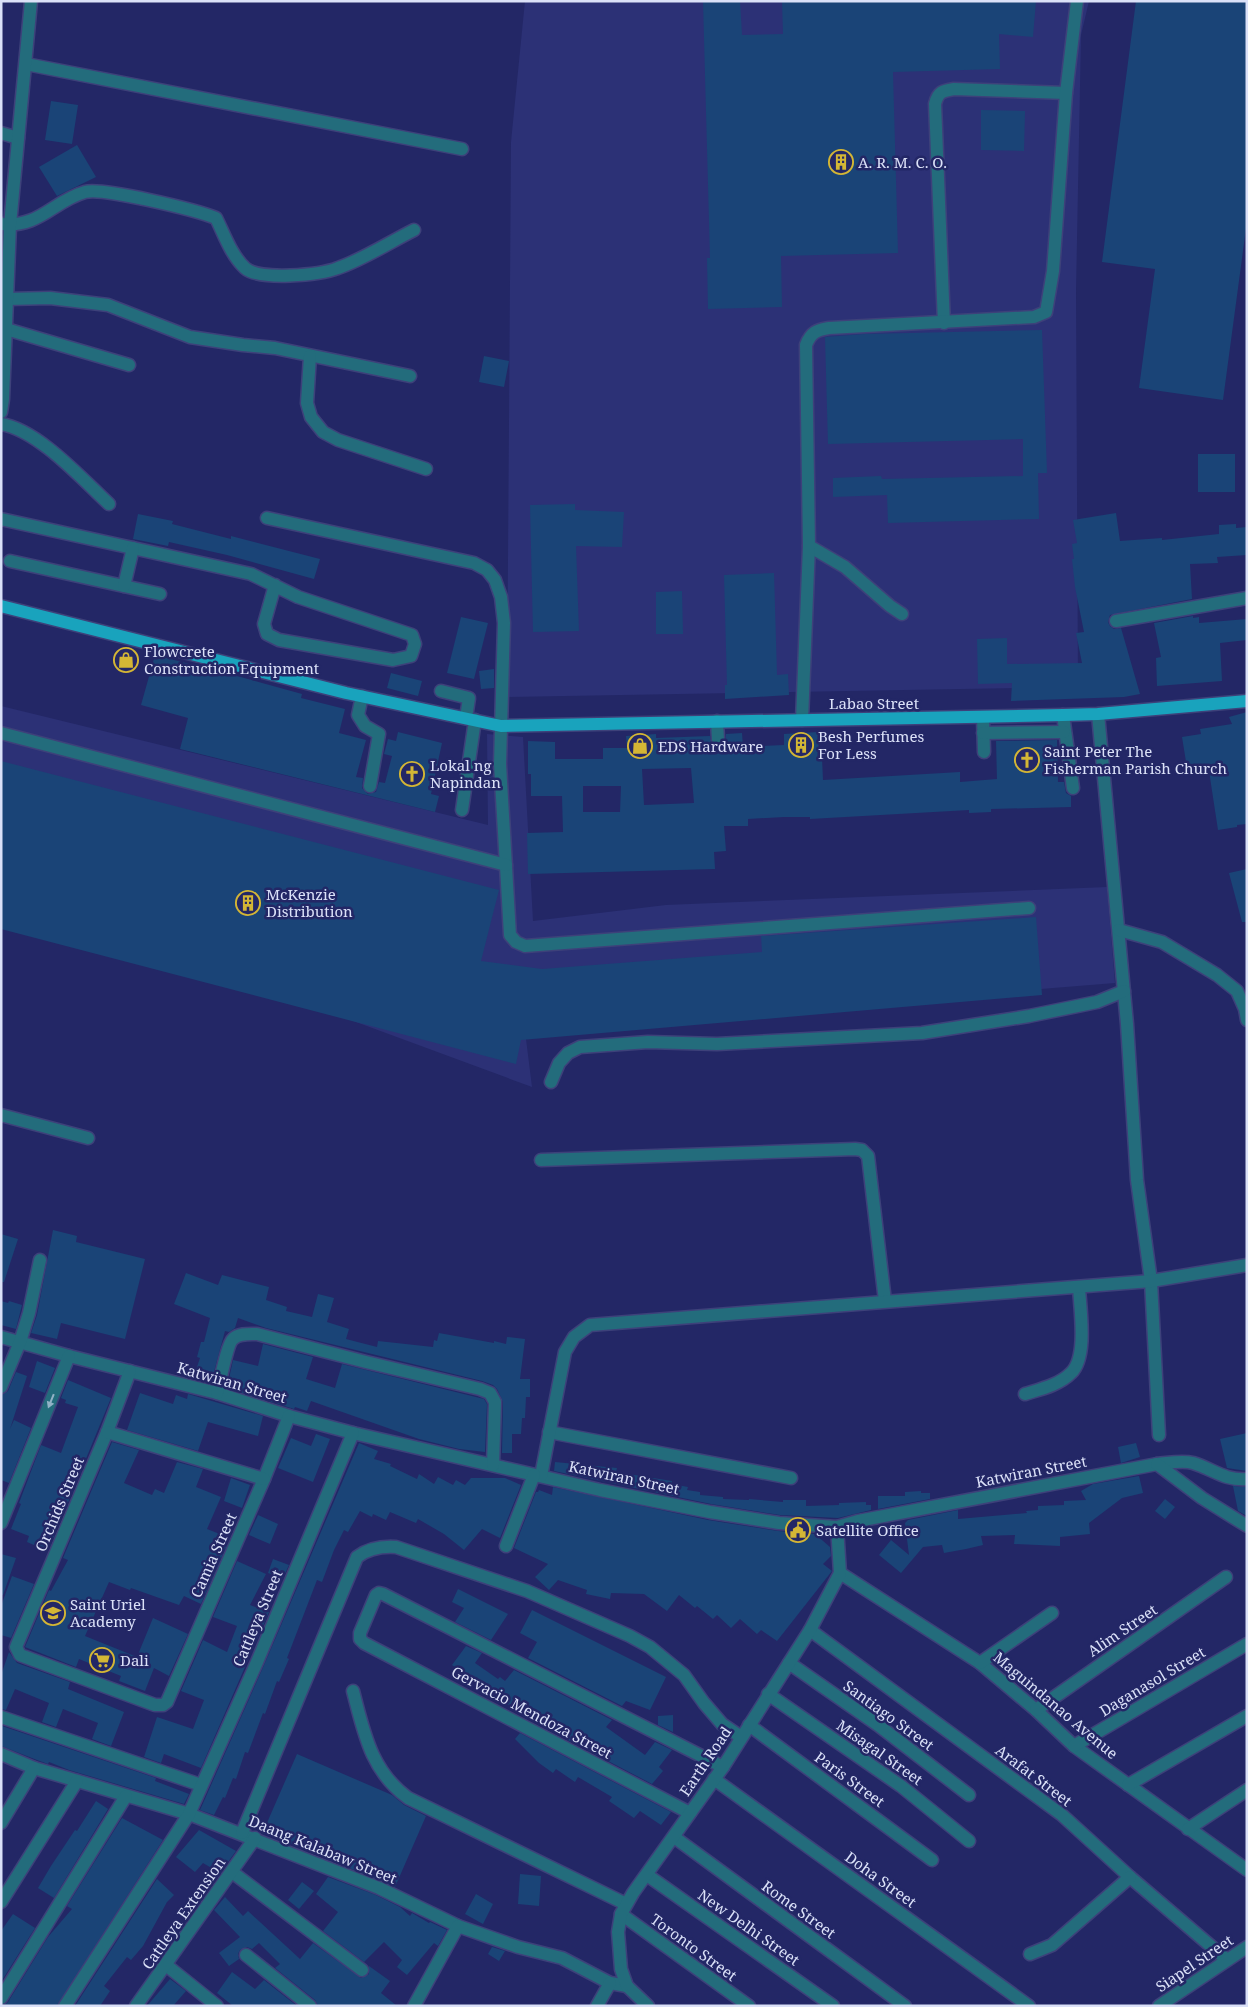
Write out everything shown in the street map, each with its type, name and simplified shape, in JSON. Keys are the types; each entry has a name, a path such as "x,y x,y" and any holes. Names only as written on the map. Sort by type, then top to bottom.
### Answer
{"main road":[{"name":"Labao Street","path":"1,606 362,696 501,726 983,718 1098,714 1247,700"}],"street":[{"path":"2,403 7,299 6,225 18,138 31,1"},
{"path":"802,720 810,546 806,345 810,336 816,331 829,328 1034,317 1046,312 1053,271 1066,94 1077,1"},
{"path":"26,64 462,149"},
{"path":"944,323 935,104 937,96 942,91 954,89 1066,94"},
{"path":"1,133 18,138"},
{"path":"6,225 27,223 78,194 97,190 200,212 216,218 234,255 244,267 253,273 278,276 337,269 414,230"},
{"path":"7,299 50,298 108,305 190,337 274,348 410,376"},
{"path":"6,329 129,365"},
{"path":"310,356 307,404 311,417 323,432 338,440 426,469"},
{"path":"1,424 12,426 39,440 109,504"},
{"path":"267,518 474,563 487,570 494,580 501,597 503,615 500,764 510,935 516,942 525,946 1029,908"},
{"path":"1,519 251,574 275,585 298,596 412,635 415,644 411,656 393,660 279,640 267,634 264,624 275,585"},
{"path":"810,546 845,567 902,614"},
{"path":"124,586 133,548"},
{"path":"10,561 160,594"},
{"path":"1116,621 1247,598"},
{"path":"441,691 469,698 470,719 462,810"},
{"path":"362,696 358,715 365,726 379,734 370,786"},
{"path":"1098,714 1119,930 1137,1180 1151,1281 1159,1435"},
{"path":"1063,715 1072,788"},
{"path":"983,718 984,752"},
{"path":"717,721 718,740"},
{"path":"984,733 1064,732"},
{"path":"1,733 506,865"},
{"path":"1119,930 1162,942 1217,975 1238,992 1247,1020"},
{"path":"551,1082 559,1063 568,1054 580,1047 648,1042 716,1044 922,1033 1029,1016 1096,1002 1124,992"},
{"path":"1,1115 88,1138"},
{"path":"541,1160 855,1148 862,1150 868,1156 885,1301"},
{"path":"1,1387 20,1342 29,1313 40,1260"},
{"path":"506,1546 537,1476 549,1432 565,1352 574,1337 590,1325 1151,1281 1247,1265"},
{"path":"1025,1394 1056,1384 1072,1373 1078,1362 1081,1346 1079,1287"},
{"path":"217,1393 231,1341 238,1335 249,1334 257,1334 480,1389 490,1393 494,1399 494,1465"},
{"name":"Katwiran Street","path":"1,1337 217,1393 289,1416 353,1433 537,1476 710,1512 779,1523 837,1527 858,1521 1157,1464 1183,1461 1194,1463 1233,1480 1247,1479"},
{"path":"1,1524 69,1356"},
{"name":"Orchids Street","path":"130,1371 107,1432 17,1644 17,1650 20,1655 150,1703 163,1705"},
{"name":"Camia Street","path":"163,1705 167,1702 264,1479 289,1416"},
{"path":"107,1432 264,1479"},
{"path":"549,1432 791,1478"},
{"name":"Cattleya Street","path":"65,2006 189,1814 257,1662 353,1433"},
{"path":"1157,1464 1202,1498 1247,1526"},
{"path":"837,1527 840,1573"},
{"path":"242,1833 357,1557 365,1551 384,1546 396,1547 527,1591 630,1636 650,1647 684,1675 722,1724 740,1737"},
{"name":"Earth Road","path":"627,1986 621,1969 618,1932 624,1909 723,1767 740,1737 810,1630 840,1573"},
{"name":"Maguindanao Avenue","path":"840,1573 980,1663 1036,1710 1074,1746 1246,1870"},
{"name":"Alim Street","path":"1036,1710 1226,1577"},
{"name":"Gervacio Mendoza Street","path":"690,1813 360,1639 360,1633 376,1595 379,1593 383,1594 723,1767"},
{"path":"980,1663 1052,1613"},
{"name":"Arafat Street","path":"810,1630 1062,1815 1130,1877 1226,1959"},
{"name":"Daganasol Street","path":"1074,1746 1247,1644"},
{"name":"Santiago Street","path":"788,1663 878,1725 969,1795"},
{"name":"Toronto Street","path":"352,1691 368,1746 383,1774 400,1793 624,1909 749,2006"},
{"name":"Misagal Street","path":"768,1694 901,1786 960,1831 969,1841"},
{"path":"1128,1785 1247,1716"},
{"path":"1,1717 201,1785"},
{"name":"Paris Street","path":"748,1725 932,1860"},
{"name":"Daang Kalabaw Street","path":"1,1754 34,1768 189,1814 242,1833 379,1888 458,1926 518,1947 562,1958 610,1983 627,1986"},
{"path":"1,1823 34,1768"},
{"name":"Doha Street","path":"714,1779 1029,2006"},
{"path":"1,1902 76,1781"},
{"path":"1188,1829 1247,1790"},
{"path":"1,1998 126,1796"},
{"name":"Rome Street","path":"674,1837 905,2006"},
{"name":"Cattleya Extension","path":"136,2006 255,1838"},
{"path":"232,1872 362,1970"},
{"name":"New Delhi Street","path":"646,1875 833,2006"},
{"path":"1030,1954 1052,1945 1130,1877"},
{"path":"414,2006 458,1926"},
{"name":"Siapel Street","path":"1159,2006 1226,1959 1247,1947"},
{"path":"246,1955 310,2006"},
{"path":"166,1965 216,2006"},
{"path":"597,2006 610,1983"},
{"path":"627,1986 643,2004"}],"shaded area":[{"path":"525,1 1089,1 1081,35 1076,291 1078,687 507,697 511,142"},
{"name":"McKenzie Distribution","path":"1,706 488,825 487,734 523,737 533,921 666,905 1107,887 1115,983 525,1031 532,1087 310,1005 1,916"}],"building":[{"path":"703,1 740,1 742,35 783,34 782,1 1036,1 1033,37 999,34 1000,69 893,72 898,253 781,256 782,307 708,309 707,258 710,258"},
{"path":"1136,1 1247,1 1247,221 1223,400 1139,388 1155,269 1102,262"},
{"path":"51,101 78,105 72,144 45,140"},
{"path":"981,110 1025,111 1024,151 981,150"},
{"path":"77,145 96,177 57,196 39,167"},
{"path":"1042,330 1047,473 1038,473 1039,519 888,523 887,495 833,497 833,478 881,476 882,479 1023,476 1023,439 828,444 825,337 865,334"},
{"path":"484,356 509,361 504,387 479,382"},
{"path":"1198,454 1235,454 1235,492 1198,492"},
{"path":"575,504 575,510 624,512 622,547 576,546 579,631 533,632 530,505"},
{"path":"1116,513 1120,541 1162,538 1162,540 1219,534 1219,525 1236,524 1236,528 1247,527 1247,555 1217,557 1218,563 1190,564 1192,599 1110,615 1108,622 1110,626 1114,629 1121,628 1140,694 1124,697 1011,701 1012,683 978,684 977,639 1007,638 1007,664 1082,663 1076,633 1084,632 1075,587 1072,559 1074,559 1072,544 1077,543 1073,520"},
{"path":"138,514 173,521 172,524 231,539 231,536 320,559 314,579 227,555 169,542 168,546 133,539"},
{"path":"774,573 777,675 788,674 789,695 725,699 725,685 727,685 724,575"},
{"path":"682,591 683,634 656,634 656,592"},
{"path":"1193,616 1193,618 1199,617 1199,623 1247,619 1247,640 1220,643 1222,681 1157,686 1156,658 1161,657 1154,623"},
{"path":"461,617 488,623 474,679 447,673"},
{"path":"155,655 237,674 237,676 302,694 301,698 345,709 339,733 366,740 356,777 363,778 362,788 368,794 376,792 379,782 385,783 392,756 384,754 388,739 396,741 398,732 442,743 431,794 439,796 435,812 180,749 188,718 141,705"},
{"path":"494,669 494,688 481,689 479,671"},
{"path":"391,673 422,681 418,696 387,688"},
{"path":"1247,712 1247,824 1218,830 1209,771 1188,774 1182,737 1201,734 1200,729 1232,724 1229,717"},
{"path":"818,732 819,759 822,758 823,780 960,772 960,782 997,779 996,741 1057,740 1058,782 1064,782 1066,793 1071,796 1071,807 991,809 991,812 969,813 969,810 810,819 810,817 784,817 748,819 748,826 724,826 726,851 714,852 715,869 528,874 527,833 563,832 562,796 531,796 531,774 528,774 528,741 555,742 555,759 603,759 603,748 627,748 626,736 656,734 656,738 710,736 712,745 718,748 725,744 726,734 742,733 743,747 784,745 784,734","holes":["691,768 694,803 644,805 642,769","583,786 621,786 620,812 583,812"]},
{"name":"McKenzie Distribution","path":"1,761 499,890 481,961 542,969 762,952 761,936 1036,917 1042,995 521,1040 516,1064 1,929"},
{"path":"1247,869 1247,922 1242,922 1229,873"},
{"path":"53,1230 77,1236 76,1242 145,1259 125,1339 61,1323 57,1339 31,1333 37,1315"},
{"path":"1,1234 18,1239 4,1282 1,1282"},
{"path":"186,1273 218,1285 222,1275 269,1287 266,1300 287,1307 286,1311 312,1317 318,1294 334,1298 327,1322 349,1329 346,1339 377,1347 378,1341 433,1347 434,1340 437,1341 439,1333 506,1344 507,1337 525,1339 520,1379 530,1379 530,1397 526,1397 525,1418 522,1418 521,1434 512,1434 512,1453 502,1453 503,1402 493,1385 266,1328 238,1318 235,1328 229,1332 225,1331 211,1383 193,1379 200,1358 197,1357 201,1342 204,1342 210,1318 174,1304"},
{"path":"1,1301 22,1305 16,1329 1,1325"},
{"path":"263,1344 313,1357 306,1379 335,1388 342,1364 484,1399 487,1404 485,1452 459,1449 419,1439 311,1401 307,1411 295,1407 294,1409 227,1388 233,1360 258,1366"},
{"path":"37,1361 55,1368 45,1393 29,1387"},
{"path":"16,1372 27,1376 10,1429 14,1420 31,1428 9,1483 1,1480 1,1395 8,1391"},
{"path":"68,1380 111,1398 48,1551 27,1542 29,1536 11,1529 41,1445 61,1453 78,1407 65,1403 66,1400 61,1398"},
{"path":"140,1393 173,1404 176,1395 187,1399 188,1394 263,1416 258,1436 208,1422 198,1451 127,1430"},
{"path":"1247,1433 1247,1471 1227,1468 1220,1439"},
{"path":"316,1434 330,1439 313,1482 278,1468 291,1438 311,1446"},
{"path":"112,1442 139,1450 124,1483 152,1495 155,1489 164,1493 177,1462 203,1469 196,1487 221,1497 207,1529 230,1538 201,1604 184,1596 179,1605 109,1582 85,1636 137,1657 153,1618 188,1634 169,1676 154,1668 145,1691 119,1681 121,1676 79,1659 76,1667 25,1647 49,1590 51,1591 68,1560 63,1558"},
{"path":"359,1443 378,1451 374,1459 391,1464 390,1466 417,1479 419,1474 434,1484 438,1477 453,1485 456,1480 465,1485 471,1478 505,1478 521,1485 500,1538 482,1529 464,1550 444,1534 418,1519 416,1523 390,1512 386,1520 373,1514 372,1517 360,1511 348,1532 344,1530 322,1582 317,1580 287,1658 289,1659 279,1682 277,1681 265,1714 263,1713 248,1753 245,1752 236,1779 233,1778 225,1798 223,1797 214,1815 200,1810 264,1665"},
{"path":"1136,1443 1140,1457 1121,1463 1118,1447"},
{"path":"555,1462 617,1468 616,1472 672,1481 672,1484 688,1487 687,1490 700,1492 700,1495 723,1497 723,1499 783,1502 783,1500 806,1500 806,1506 866,1502 866,1505 871,1505 871,1510 838,1518 780,1515 711,1504 554,1471"},
{"path":"1139,1476 1143,1493 1122,1498 1089,1523 1090,1534 1060,1537 1060,1546 1014,1544 1015,1535 981,1536 983,1545 966,1549 944,1553 942,1545 923,1547 901,1573 879,1555 891,1540 909,1555 905,1523 908,1520 958,1510 958,1519 1027,1513 1026,1511 1038,1510 1038,1506 1064,1505 1064,1501 1086,1500 1081,1491 1093,1484"},
{"path":"231,1478 250,1485 242,1508 224,1501"},
{"path":"1233,1486 1247,1487 1247,1516 1238,1511"},
{"path":"553,1487 708,1520 778,1531 815,1534 830,1547 831,1556 823,1564 832,1571 777,1641 761,1630 757,1634 740,1619 731,1628 717,1615 713,1619 679,1595 667,1611 644,1594 611,1593 610,1599 586,1594 587,1590 558,1580 549,1590 535,1577 548,1564 514,1548 536,1492 539,1490 552,1495"},
{"path":"921,1491 921,1493 930,1493 930,1499 878,1509 878,1496 905,1496 905,1492"},
{"path":"1165,1499 1175,1507 1165,1519 1155,1511"},
{"path":"258,1515 278,1524 270,1544 249,1535"},
{"path":"1,1554 16,1558 3,1595 1,1595"},
{"path":"273,1559 289,1565 283,1578 268,1573"},
{"path":"237,1561 266,1574 250,1605 269,1612 201,1768 164,1754 161,1763 144,1757 157,1717 193,1729 204,1700 181,1691 203,1640 227,1652 237,1626 213,1617"},
{"path":"12,1576 34,1584 11,1638 1,1635 1,1606"},
{"path":"458,1589 508,1614 491,1640 455,1622 464,1608 452,1602"},
{"path":"532,1610 666,1677 650,1710 626,1701 622,1706 528,1658 537,1642 520,1633"},
{"path":"466,1646 482,1653 475,1663 498,1679 500,1677 505,1681 514,1670 612,1720 606,1727 645,1755 655,1742 672,1750 659,1767 663,1771 652,1784 524,1717 507,1704 506,1706 484,1694 473,1686 476,1682 452,1665"},
{"path":"9,1652 17,1663 70,1682 68,1689 124,1712 111,1746 92,1739 98,1723 63,1709 56,1727 42,1722 49,1703 15,1689 6,1710 1,1709 1,1675"},
{"path":"673,1715 673,1732 658,1725 658,1716"},
{"path":"2,1726 156,1778 155,1781 189,1794 184,1804 69,1770 49,1762 48,1764 1,1746"},
{"path":"520,1733 671,1812 661,1825 640,1811 634,1818 609,1801 612,1797 578,1777 575,1782 556,1769 553,1773 539,1763 515,1739"},
{"path":"297,1754 392,1795 404,1805 426,1816 395,1887 263,1832"},
{"path":"96,1801 108,1809 54,1898 38,1888"},
{"path":"122,1818 163,1840 57,2006 3,2006 8,2002 48,1937 72,1909 67,1906"},
{"path":"199,1830 236,1851 220,1873 203,1863 195,1872 176,1857"},
{"path":"520,1874 541,1876 539,1906 518,1904"},
{"path":"328,1877 376,1895 400,1907 410,1916 412,1913 429,1923 447,1930 438,1946 434,1943 407,1975 397,1967 402,1960 384,1942 364,1962 323,1931 338,1912 316,1894"},
{"path":"157,1879 174,1895 167,1902 143,1946 131,1960 127,1957 104,1986 110,1991 100,2006 75,2006"},
{"path":"302,1882 314,1891 299,1909 288,1900"},
{"path":"476,1894 493,1904 483,1924 465,1914"},
{"path":"225,1897 243,1916 248,1911 300,1959 313,1943 361,1978 369,1974 369,1966 390,1981 381,1993 397,2006 318,2006 315,2000 275,1968 280,1964 259,1943 252,1949 247,1947 240,1950 238,1954 239,1959 229,1966 219,1953 240,1937 214,1910"},
{"path":"13,1914 35,1928 1,1982 1,1931"},
{"path":"492,1947 505,1951 499,1961 488,1954"},
{"path":"232,1972 255,1989 264,1980 297,2006 233,2006 217,1993"},
{"path":"170,1979 186,1991 173,2006 147,2006"}],"place":[{"name":"A. R. M. C. O.","path":"841,162"},
{"name":"Flowcrete Construction Equipment","path":"126,660"},
{"name":"Besh Perfumes For Less","path":"801,745"},
{"name":"EDS Hardware","path":"640,746"},
{"name":"Saint Peter The Fisherman Parish Church","path":"1027,760"},
{"name":"Lokal ng Napindan","path":"412,774"},
{"name":"McKenzie Distribution","path":"248,903"},
{"name":"Satellite Office","path":"798,1530"},
{"name":"Saint Uriel Academy","path":"53,1613"},
{"name":"Dali","path":"102,1660"}]}
